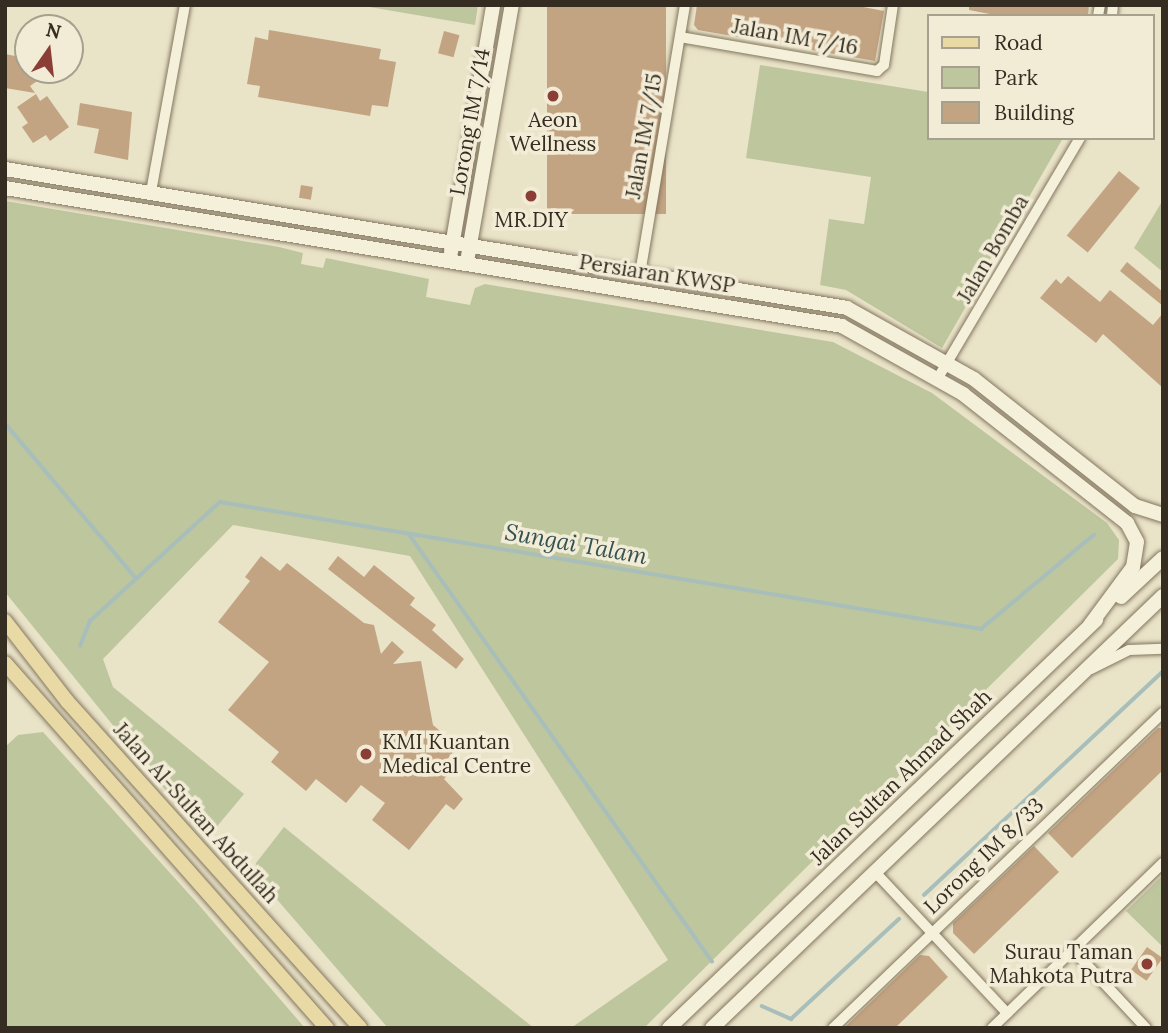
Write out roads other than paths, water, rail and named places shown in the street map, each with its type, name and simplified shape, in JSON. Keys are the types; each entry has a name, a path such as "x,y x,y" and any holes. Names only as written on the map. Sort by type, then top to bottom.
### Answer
{"main road":[{"name":"Jalan Al-Sultan Abdullah","path":"5,621 67,701 360,1028"},
{"path":"5,663 57,727 327,1028"}],"street":[{"path":"151,192 185,5"},
{"name":"Lorong IM 7/14","path":"449,261 493,5"},
{"name":"Lorong IM 7/14","path":"467,264 512,5"},
{"name":"Jalan IM 7/15","path":"640,274 685,5"},
{"name":"Jalan IM 7/16","path":"680,37 877,71 884,65 893,5"},
{"name":"Jalan Bomba","path":"938,378 1079,140"},
{"name":"Persiaran KWSP","path":"5,169 847,309 948,363 1135,506 1163,514"},
{"name":"Persiaran KWSP","path":"5,188 842,326 938,378 979,406 1132,529 1137,542 1133,567 1090,625"},
{"path":"167,214 170,195"},
{"path":"619,290 622,271"},
{"name":"Jalan Sultan Ahmad Shah","path":"669,1028 1163,558"},
{"path":"712,1028 1163,596"},
{"path":"1087,671 1129,650 1163,649"},
{"name":"Lorong IM 8/33","path":"833,1028 1163,713"},
{"path":"992,1028 1163,863"},
{"path":"876,873 1007,1013"},
{"path":"1073,950 1146,1028"}],"waterway":[{"path":"5,423 136,578"},
{"name":"Sungai Talam","path":"80,646 90,621 220,502 981,629 1094,535"},
{"path":"409,534 712,961"},
{"path":"924,895 1163,671"},
{"path":"762,1006 791,1019 899,919"}],"place":[{"name":"Aeon Wellness","path":"553,96"},
{"name":"MR.DIY","path":"531,196"},
{"name":"KMI Kuantan Medical Centre","path":"366,754"},
{"name":"Surau Taman Mahkota Putra","path":"1147,964"}]}
